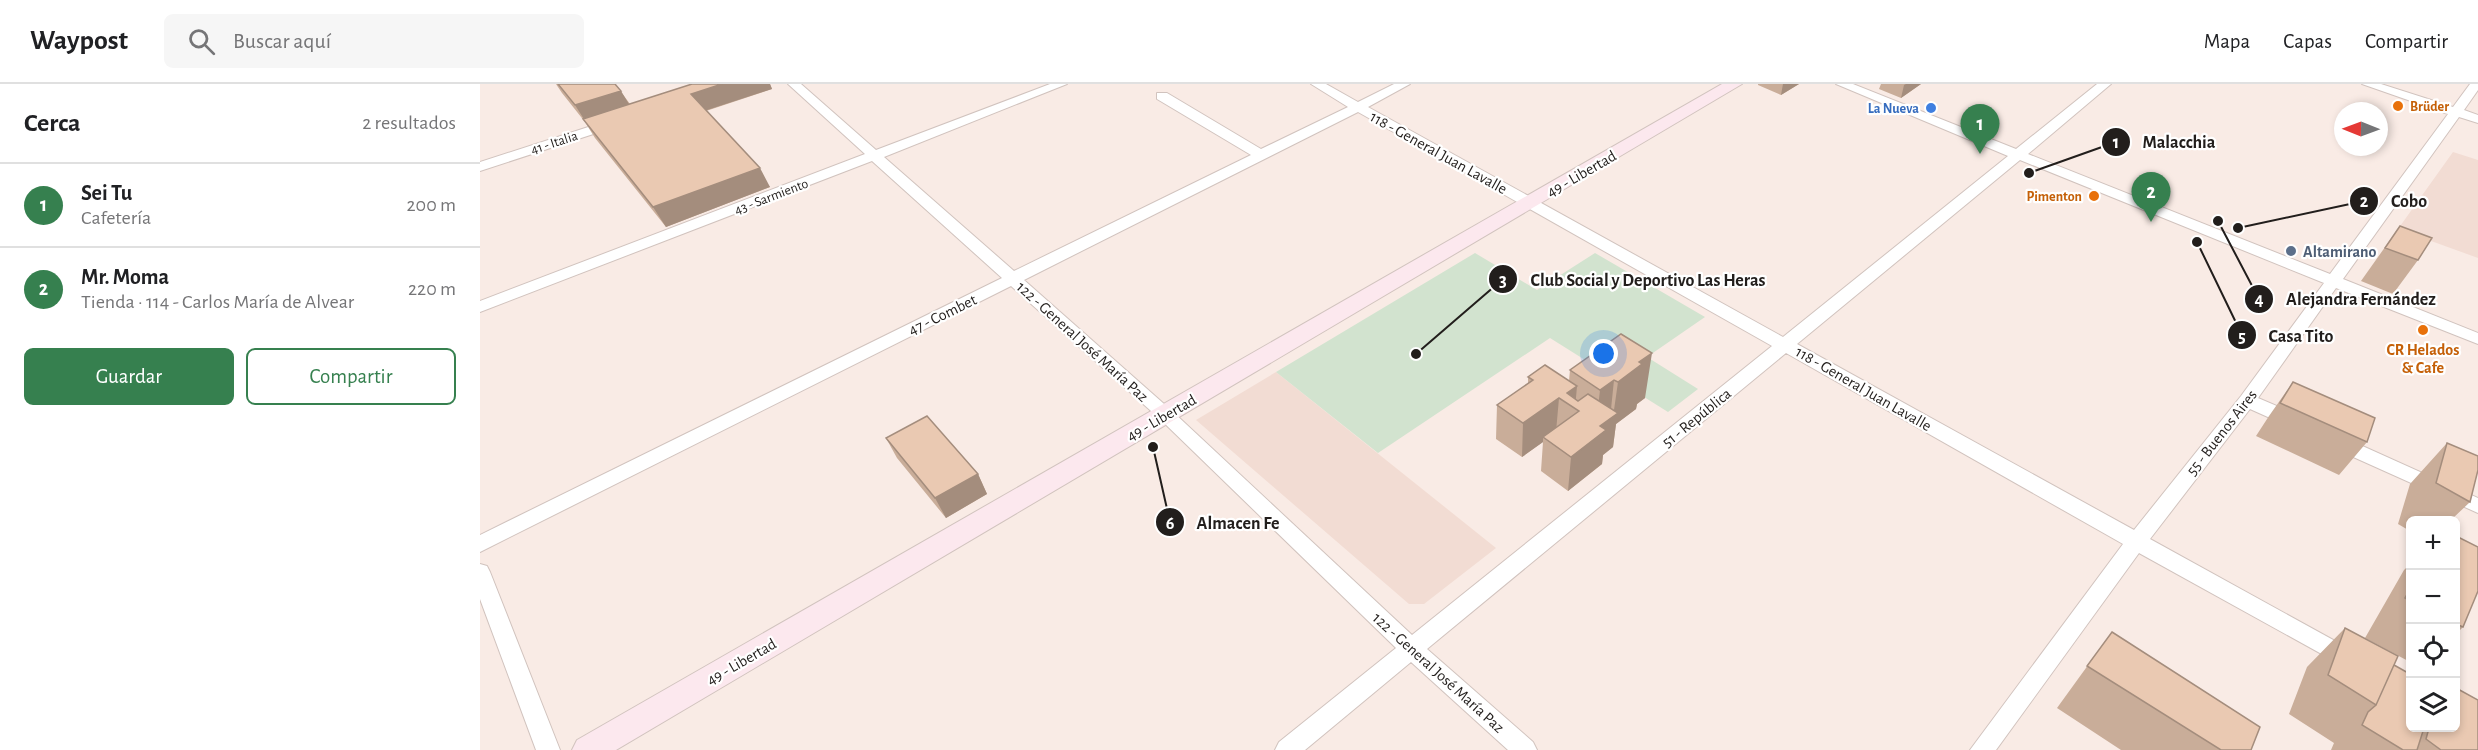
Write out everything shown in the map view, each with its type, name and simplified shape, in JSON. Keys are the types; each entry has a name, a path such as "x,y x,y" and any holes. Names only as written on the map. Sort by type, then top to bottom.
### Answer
{"street":[{"name":"122 - General José María Paz","path":"794,84 1166,415 1411,648 1525,750"},
{"name":"43 - Sarmiento","path":"480,307 1061,84"},
{"name":"118 - General Juan Lavalle","path":"1317,84 2360,666"},
{"name":"47 - Combet","path":"480,544 1404,84"},
{"name":"49 - Libertad","path":"588,750 1734,84"},
{"path":"1842,84 2478,339"},
{"name":"51 - República","path":"1287,750 2105,84"},
{"path":"2368,84 2478,119"},
{"name":"55 - Buenos Aires","path":"1982,750 2136,542 2247,400 2331,280 2476,84"},
{"path":"1162,96 1261,155"},
{"name":"41 - Italia","path":"480,167 622,120"},
{"path":"2247,400 2478,506"},
{"path":"480,572 548,750"}],"shaded area":[{"path":"2453,152 2478,160 2478,258 2398,229"},
{"path":"1276,372 1496,548 1424,604 1409,604 1196,420"}],"green space":[{"path":"1475,253 1537,290 1595,253 1705,317 1647,357 1698,389 1668,412 1550,338 1378,453 1276,372"}],"building":[{"path":"558,84 615,84 621,91 575,105"},
{"path":"692,84 722,84 691,94 760,168 653,207 583,119"},
{"path":"2400,226 2432,238 2418,260 2385,248"},
{"path":"1621,334 1652,353 1639,362 1642,364 1618,382 1614,380 1600,390 1570,370"},
{"path":"1545,365 1577,386 1567,393 1578,401 1588,394 1618,413 1600,426 1606,430 1571,457 1543,437 1579,411 1559,398 1523,423 1497,405 1533,380 1528,377"},
{"path":"2293,382 2375,418 2367,442 2280,403"},
{"path":"927,416 978,474 935,498 886,438"},
{"path":"2447,443 2478,456 2478,470 2470,502 2436,483"},
{"path":"2460,538 2478,547 2478,591 2463,627 2460,626"},
{"path":"2345,628 2398,656 2376,705 2328,675"},
{"path":"2112,632 2260,727 2251,750 2221,750 2087,666"},
{"path":"2394,665 2406,672 2406,732 2423,732 2417,750 2403,750 2362,725 2368,712 2376,705"},
{"path":"2460,690 2478,700 2478,750 2441,750 2426,739 2428,732 2460,732"}],"place":[{"name":"Brüder","path":"2398,106"},
{"name":"La Nueva","path":"1931,108"},
{"name":"Sei Tu","path":"1980,154"},
{"name":"Malacchia","path":"2029,173"},
{"name":"Pimenton","path":"2094,196"},
{"name":"Alejandra Fernández","path":"2218,221"},
{"name":"Mr. Moma","path":"2151,222"},
{"name":"Cobo","path":"2238,228"},
{"name":"Casa Tito","path":"2197,242"},
{"name":"Altamirano","path":"2291,251"},
{"name":"CR Helados & Cafe","path":"2423,330"},
{"name":"Club Social y Deportivo Las Heras","path":"1416,354"},
{"name":"Almacen Fe","path":"1153,447"}]}
